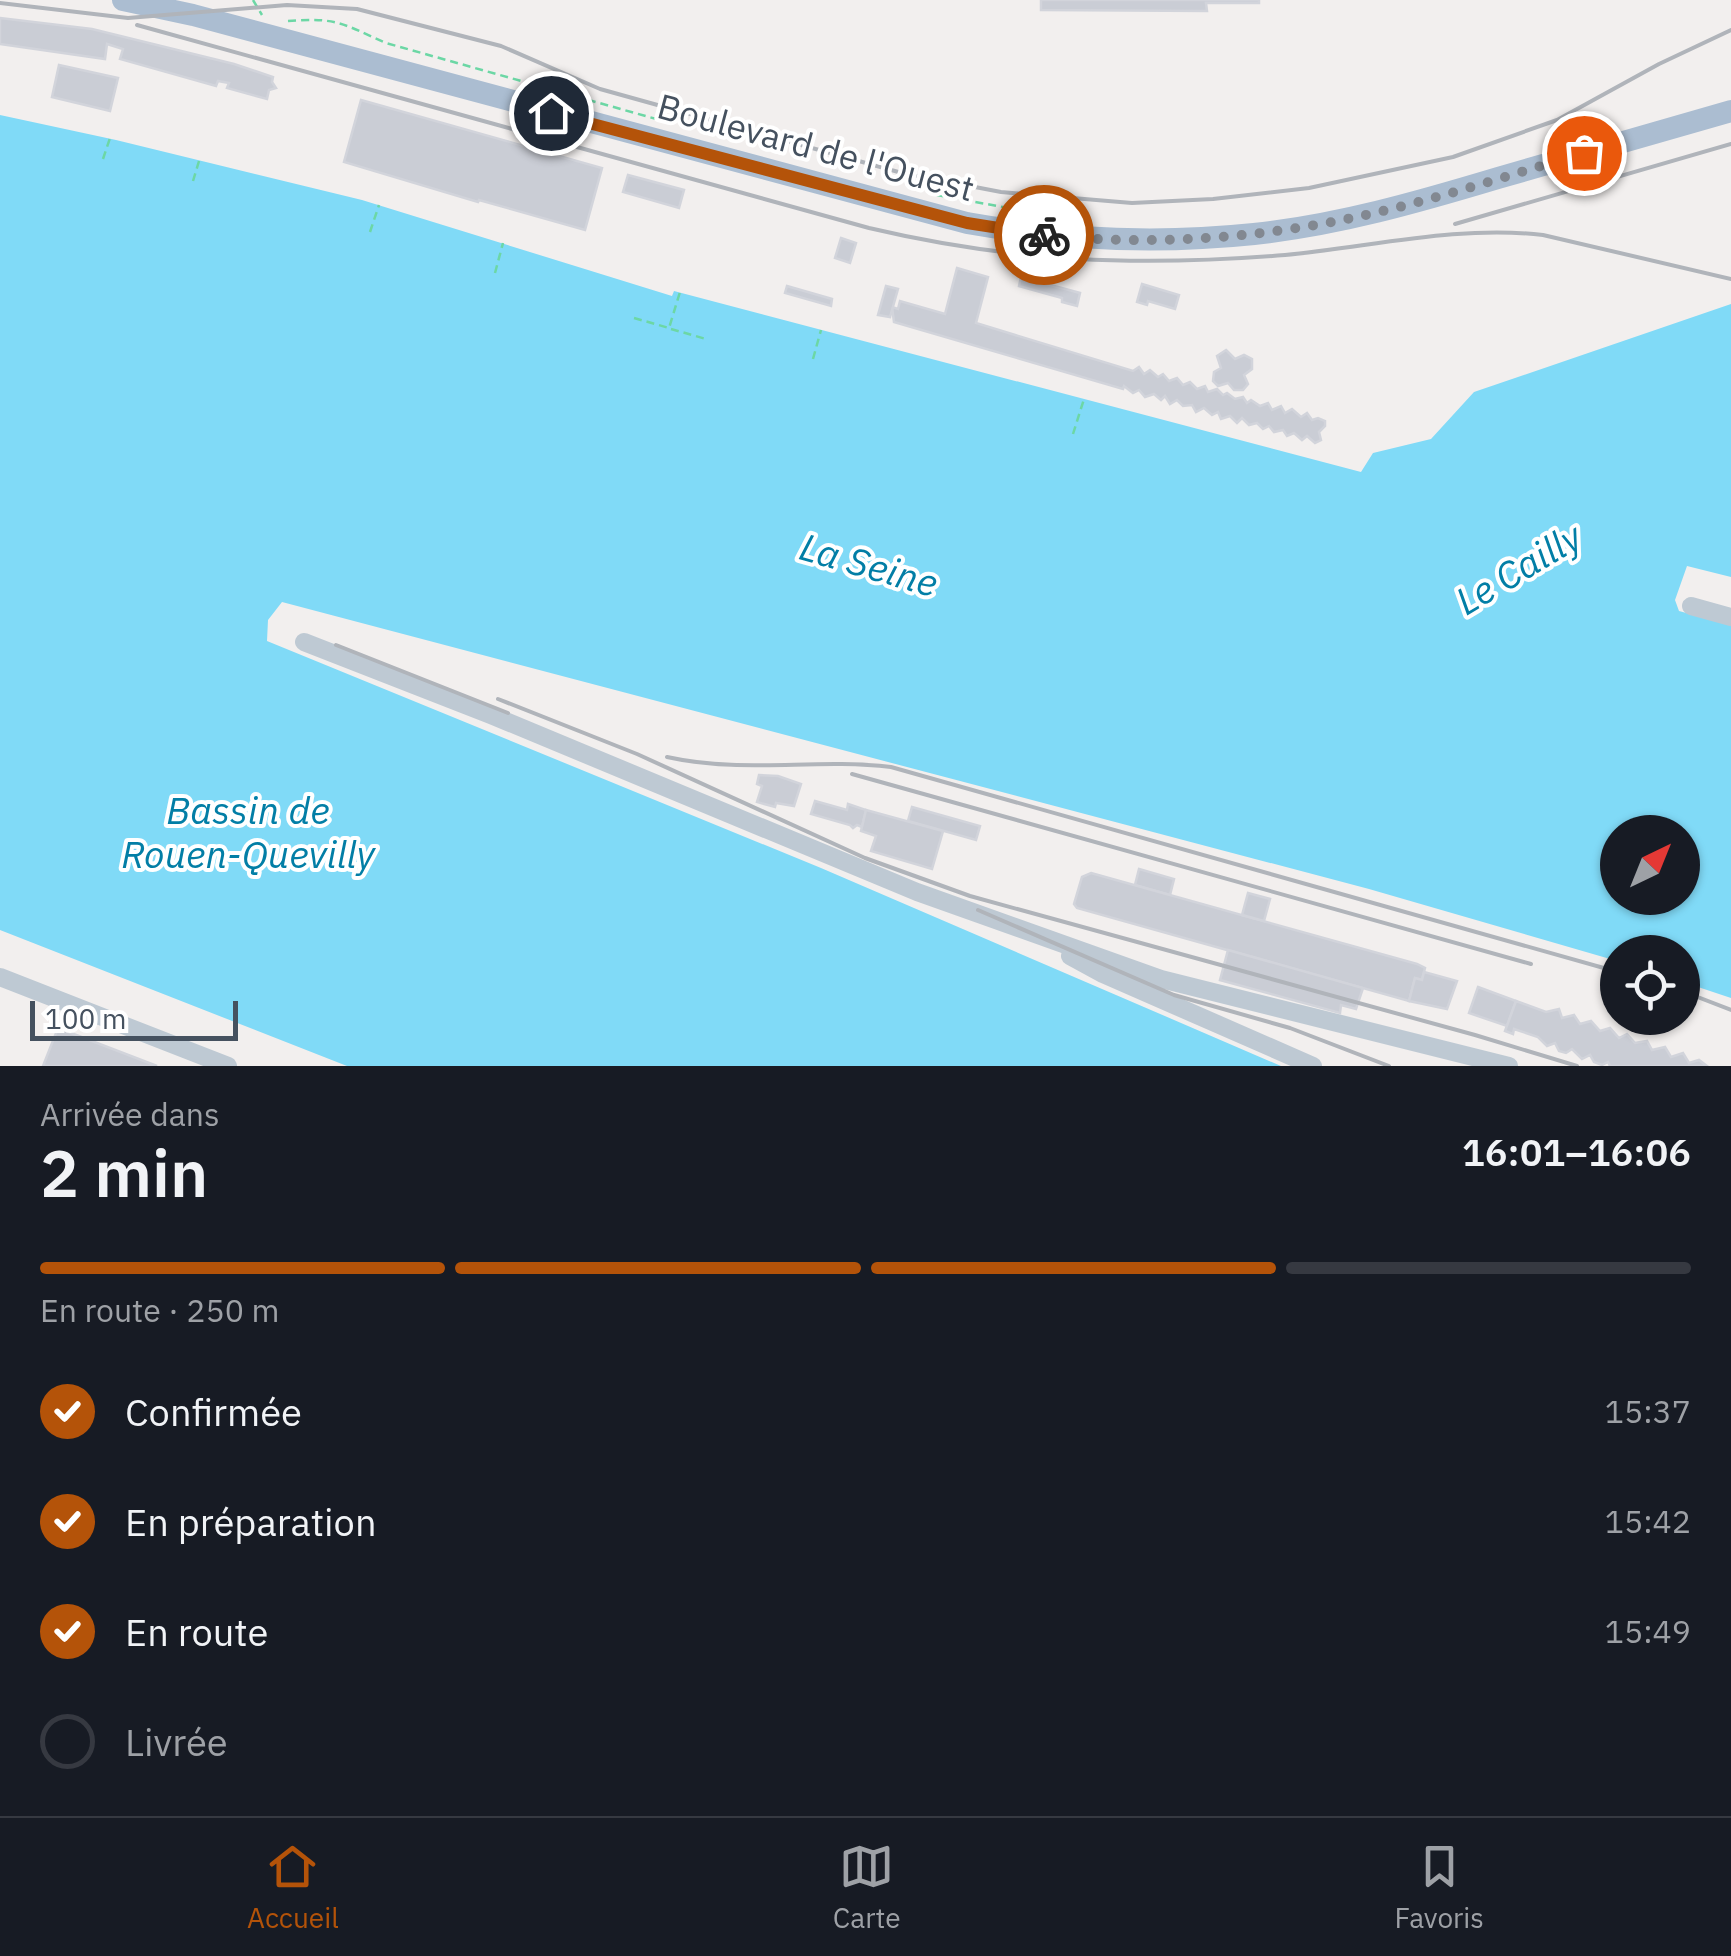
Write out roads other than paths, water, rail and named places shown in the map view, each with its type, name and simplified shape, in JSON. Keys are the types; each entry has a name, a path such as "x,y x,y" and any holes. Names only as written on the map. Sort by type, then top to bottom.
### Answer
{"main road":[{"name":"Boulevard de l'Ouest","path":"123,0 193,15 967,223 1058,236 1149,240 1255,234 1337,221 1410,204 1731,111"}],"street":[{"path":"1690,606 1731,617"},
{"path":"304,642 492,715 917,892 1026,931 1161,978 1510,1066"},
{"path":"1026,931 1103,974 1314,1066"},
{"path":"0,977 228,1066"}],"water":[{"path":"0,115 362,200 672,296 674,291 1361,472 1373,453 1431,439 1474,392 1731,304 1731,577 1687,566 1675,600 1679,611 1731,625 1731,998 1700,988 1700,935 1600,935 1600,956 1369,889 282,602 268,620 267,641 821,868 1281,1066 347,1066 0,930"}],"railway":[{"path":"0,3 128,18 287,5 357,9 501,46 600,89 902,173 1001,192 1132,203 1309,188 1453,157 1557,120 1731,30"},
{"path":"137,25 869,228 974,248 1076,259 1178,261 1285,255 1446,235 1511,233 1543,235 1731,279"},
{"path":"1455,224 1731,144"},
{"path":"336,645 508,713"},
{"path":"498,699 637,754 865,858 970,896 1577,1066"},
{"path":"667,757 724,764 891,767 1600,967"},
{"path":"852,774 1531,964"},
{"path":"978,910 1174,995 1290,1028 1389,1066"},
{"path":"1700,998 1731,1010"}],"water label":[{"name":"La Seine","path":"869,564"},
{"name":"Le Cailly","path":"1518,568"},
{"name":"Bassin de Rouen-Quevilly","path":"248,831"}]}
